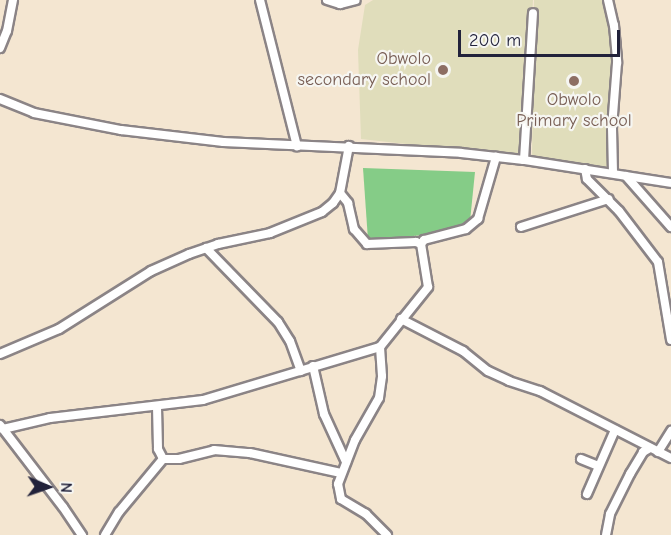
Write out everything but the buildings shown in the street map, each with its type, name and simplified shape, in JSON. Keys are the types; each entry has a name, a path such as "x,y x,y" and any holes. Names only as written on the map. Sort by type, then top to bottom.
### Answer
{"street":[{"path":"0,48 7,31 13,0"},
{"path":"260,0 297,146"},
{"path":"327,0 340,2 356,0"},
{"path":"608,0 614,25 617,63 612,128 613,173"},
{"path":"524,159 533,13"},
{"path":"0,99 34,113 75,123 223,142 349,146 524,159 671,183"},
{"path":"0,354 59,329 151,271 206,248 282,228 322,212 340,193 349,146"},
{"path":"82,535 2,427 50,418 157,407 212,397 380,347 428,288 421,244 423,240 466,229 478,219 496,157"},
{"path":"585,169 587,179 609,199 658,262 671,340"},
{"path":"626,176 671,227"},
{"path":"340,193 348,203 354,229 367,244 416,242 421,244"},
{"path":"521,227 609,199"},
{"path":"206,248 278,322 290,341 300,371"},
{"path":"401,319 463,351 488,371 540,391 671,458"},
{"path":"380,347 382,376 379,398 346,462 338,484 341,499 366,514 387,535"},
{"path":"313,366 324,414 346,462"},
{"path":"157,407 158,449 163,459"},
{"path":"586,494 615,430"},
{"path":"658,452 671,431"},
{"path":"606,535 610,514 630,474 643,452 650,448"},
{"path":"163,459 179,459 214,450 241,452 298,462 341,473"},
{"path":"105,535 119,512 163,459"},
{"path":"581,459 598,466"}],"shaded area":[{"name":"Obwolo secondary school","path":"373,0 533,0 523,157 361,139 358,50 365,5"},
{"name":"Obwolo Primary school","path":"534,0 606,0 615,63 612,171 532,157"}],"green space":[{"path":"363,168 475,172 469,231 368,240"}],"place":[{"name":"Obwolo secondary school","path":"443,70"},
{"name":"Obwolo Primary school","path":"574,81"}]}
